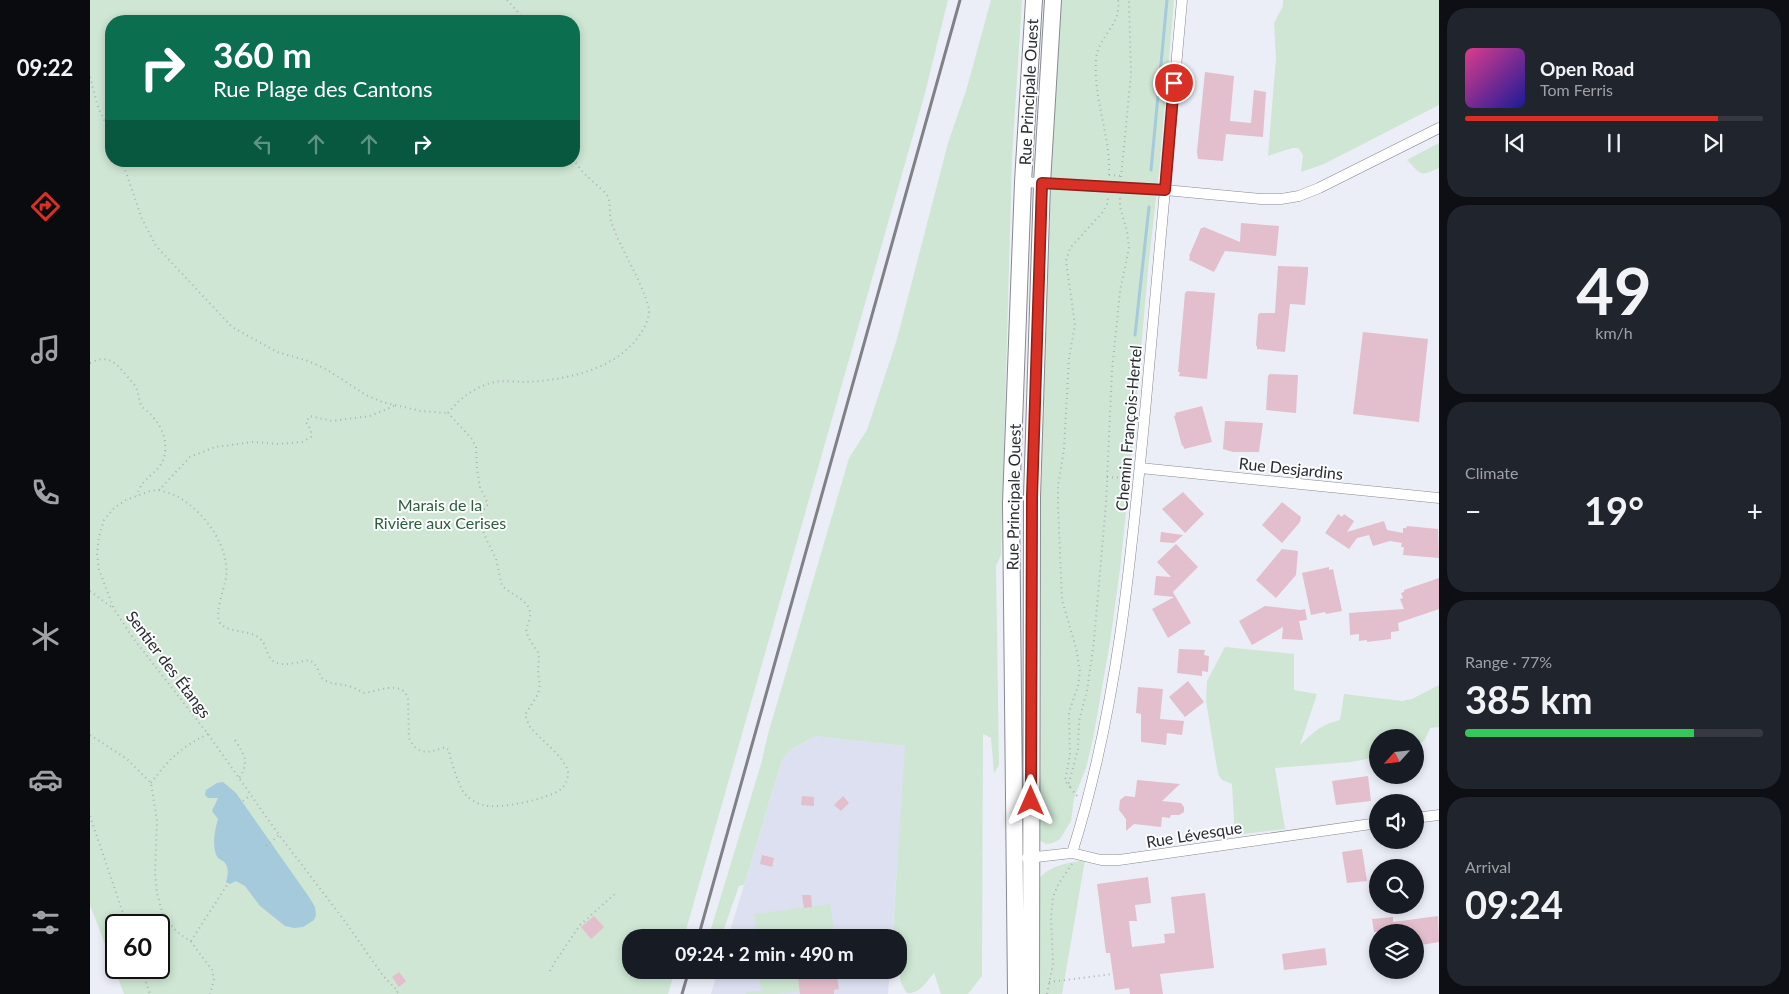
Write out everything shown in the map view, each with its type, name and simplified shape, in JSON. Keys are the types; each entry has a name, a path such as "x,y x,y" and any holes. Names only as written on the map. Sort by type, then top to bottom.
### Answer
{"main road":[{"name":"Rue Principale Ouest","path":"1016,994 1011,503 1023,182 1034,0"},
{"name":"Rue Principale Ouest","path":"1031,994 1032,497 1042,183 1053,0"}],"street":[{"name":"Chemin François-Hertel","path":"1072,853 1097,755 1114,667 1130,561 1182,0"},
{"path":"1023,182 1281,199 1299,196 1319,188 1439,128"},
{"name":"Rue Desjardins","path":"1140,468 1439,498"},
{"path":"1424,817 1439,815"},
{"name":"Rue Lévesque","path":"1014,860 1072,853 1101,860 1120,860 1369,824"}],"path":[{"path":"507,0 521,15"},
{"path":"1077,803 1076,794 1065,781 1070,756 1069,712 1078,686 1080,672 1062,600 1058,506 1058,486 1064,449 1070,358 1075,325 1066,261 1067,254 1074,242 1105,209 1108,200 1108,145 1099,104 1096,63 1098,50 1116,20 1118,0"},
{"path":"1070,787 1070,779 1078,749 1079,721 1087,691 1094,641 1119,300 1129,248 1127,231 1120,208 1131,74 1129,0"},
{"path":"90,77 98,107 105,122"},
{"path":"124,167 142,219 156,246 226,320 243,334 277,352 308,361 326,369 366,395 394,406 448,413 472,438 476,447 480,487 488,504 480,515 481,524 496,559 502,586 522,599 529,608 530,620 526,629 528,637 539,654 540,686 538,694 525,715 530,727 545,741 568,770 568,780 562,788 549,797 498,806 483,805 468,797 464,792 450,760 449,750 445,747 431,753 422,752 412,744 409,738 408,698 402,689 394,688 363,693 348,685 326,681 321,676 318,668 309,660 278,664 268,657 264,643 259,637 221,624 218,617 226,577 226,566 217,536 202,517 179,497 159,490 184,462 198,452 215,447 253,442 278,444 302,442 310,436 311,430 306,422 310,416 332,421 370,416 394,406"},
{"path":"448,413 457,402 474,390 495,382 527,382 580,374 607,362 623,352 636,341 644,328 649,311 644,294 611,220 605,193 579,167"},
{"path":"1109,175 1122,176"},
{"path":"90,363 100,360 116,362 135,386 140,404 162,430 166,449 161,465 156,472 139,486 137,496"},
{"path":"1107,477 1132,478 1140,468"},
{"name":"Sentier des Étangs","path":"159,490 137,496 114,508 104,520 97,554 99,570 114,609 208,734 279,835 397,993"},
{"path":"90,591 114,609"},
{"path":"151,783 177,752 191,742 208,734"},
{"path":"90,735 127,759 151,783 157,821 155,874 157,893 163,916 176,931 191,942 212,970 214,979 210,994"},
{"path":"234,740 244,755 245,760 244,771 239,778"},
{"path":"244,801 251,795"},
{"path":"90,816 123,914"},
{"path":"266,846 279,835"},
{"path":"1047,994 1053,958 1051,918 1053,897 1058,885 1073,862 1072,853"},
{"path":"191,942 229,882"},
{"path":"550,971 580,925 616,893"},
{"path":"1049,982 1113,974"},
{"path":"145,979 150,994"}],"shaded area":[{"path":"815,736 906,746 893,929 731,929 782,760 790,750"},
{"path":"715,979 889,979 888,994 711,994"}],"green space":[{"name":"Marais de la Rivière aux Cerises","path":"90,0 948,0 924,97 686,929 622,929 622,979 672,979 668,994 124,994 118,979 170,979 170,914 105,914 105,944 90,905"},
{"path":"991,0 1022,0 1012,159 1001,555 996,566 999,765 994,773 991,738 983,734 982,976 968,994 941,994 934,973 916,992 907,993 901,979 907,979 907,929 893,929 905,746 815,736 790,750 782,760 744,885 739,886 724,929 711,929 761,764 768,734 849,458 867,430 897,339 948,143 966,91"},
{"path":"1061,0 1174,0 1129,483 1110,642 1093,739 1086,768 1074,798 1071,821 1060,839 1046,844 1039,840 1037,543 1047,210"},
{"path":"1283,0 1439,0 1439,105 1324,164 1301,172 1303,155 1298,148 1292,148 1268,156 1276,58 1274,23 1283,6"},
{"path":"1439,143 1439,168 1428,173 1421,173 1407,160"},
{"path":"1225,647 1294,654 1294,690 1317,694 1300,745 1322,727 1340,720 1344,694 1402,701 1412,699 1439,685 1439,727 1430,728 1424,741 1424,729 1369,729 1369,759 1351,762 1275,768 1285,829 1235,835 1232,784 1222,780 1218,774 1206,701 1207,681"},
{"path":"1085,860 1062,994 1038,994 1039,879 1043,874 1054,868"},
{"path":"830,904 834,929 755,929 754,914"},
{"path":"760,979 798,979 800,991 777,994 746,994 746,992 761,991"}],"water":[{"path":"223,782 236,793 315,907 316,915 314,920 303,927 285,926 260,906 245,886 236,881 230,884 226,882 227,867 218,858 214,844 218,819 212,811 218,798 208,798 205,795 206,790 217,783"}],"building":[{"path":"1205,72 1234,76 1230,121 1251,123 1254,90 1266,92 1263,137 1226,134 1223,161 1198,159 1197,152"},
{"path":"1241,223 1279,226 1276,256 1225,251 1214,272 1189,260 1201,228 1204,227 1240,242"},
{"path":"1278,266 1308,267 1305,305 1290,304 1285,352 1257,349 1256,346 1258,315 1260,313 1275,313"},
{"path":"1187,291 1215,293 1207,379 1179,376 1180,372 1178,372 1185,293"},
{"path":"1363,332 1428,339 1419,422 1353,414"},
{"path":"1270,374 1298,375 1296,413 1266,410 1268,376"},
{"path":"1202,406 1212,442 1184,449 1174,416 1176,415 1175,413"},
{"path":"1225,421 1263,423 1259,452 1233,452 1223,449"},
{"path":"1183,492 1204,514 1185,533 1162,509"},
{"path":"1282,502 1301,517 1300,522 1282,543 1262,525"},
{"path":"1338,514 1342,517 1344,514 1354,521 1347,532 1384,521 1387,530 1403,533 1403,528 1407,526 1438,529 1439,558 1403,555 1404,547 1401,547 1402,543 1390,541 1373,546 1369,535 1357,538 1349,549 1325,533"},
{"path":"1161,532 1183,535 1174,543 1160,542"},
{"path":"1176,544 1198,567 1173,592 1191,623 1168,638 1152,609 1174,597 1154,595 1156,576 1171,577 1157,562"},
{"path":"1282,549 1298,551 1296,575 1276,598 1256,580"},
{"path":"1329,567 1329,570 1333,569 1342,611 1311,615 1302,573"},
{"path":"1439,578 1439,609 1398,623 1399,631 1391,632 1391,639 1367,642 1367,640 1359,641 1359,634 1350,635 1349,613 1404,609 1400,599 1403,598 1401,593 1404,590"},
{"path":"1265,606 1305,609 1307,620 1299,621 1303,640 1282,639 1283,627 1252,645 1239,621"},
{"path":"1179,649 1205,650 1204,655 1209,656 1208,672 1202,671 1202,676 1177,673"},
{"path":"1188,681 1204,702 1185,717 1169,697"},
{"path":"1138,687 1163,689 1160,719 1184,721 1182,735 1167,733 1166,745 1141,742 1141,714 1136,713"},
{"path":"1368,776 1369,801 1336,805 1332,781"},
{"path":"1137,780 1180,784 1162,801 1181,803 1184,807 1184,812 1179,815 1171,815 1170,818 1162,817 1161,827 1134,824 1126,831 1126,819 1119,810 1120,800 1125,796 1135,797"},
{"path":"802,796 814,797 814,806 801,805"},
{"path":"843,796 849,803 841,811 834,805"},
{"path":"1362,849 1367,881 1347,883 1342,852"},
{"path":"762,855 774,858 772,867 760,864"},
{"path":"1148,877 1151,903 1135,905 1137,921 1129,921 1132,947 1165,943 1164,934 1175,933 1171,897 1205,893 1214,968 1160,974 1163,994 1130,994 1129,988 1115,990 1110,953 1106,953 1097,884"},
{"path":"802,895 811,895 812,907 804,908"},
{"path":"594,916 604,927 591,939 581,927"},
{"path":"1438,916 1439,942 1424,944 1424,924 1373,924 1372,919 1393,917 1393,922"},
{"path":"1325,948 1327,965 1284,970 1282,954"},
{"path":"399,972 406,981 399,987 392,977"},
{"path":"798,979 837,979 839,989 834,990 834,994 800,994"}],"waterway":[{"path":"1151,170 1167,0"},
{"path":"1135,335 1149,207"}],"railway":[{"path":"701,929 960,0"},
{"path":"682,994 686,979"}],"route":[{"path":"1031,801 1032,497 1042,183 1165,190 1174,83"}]}
